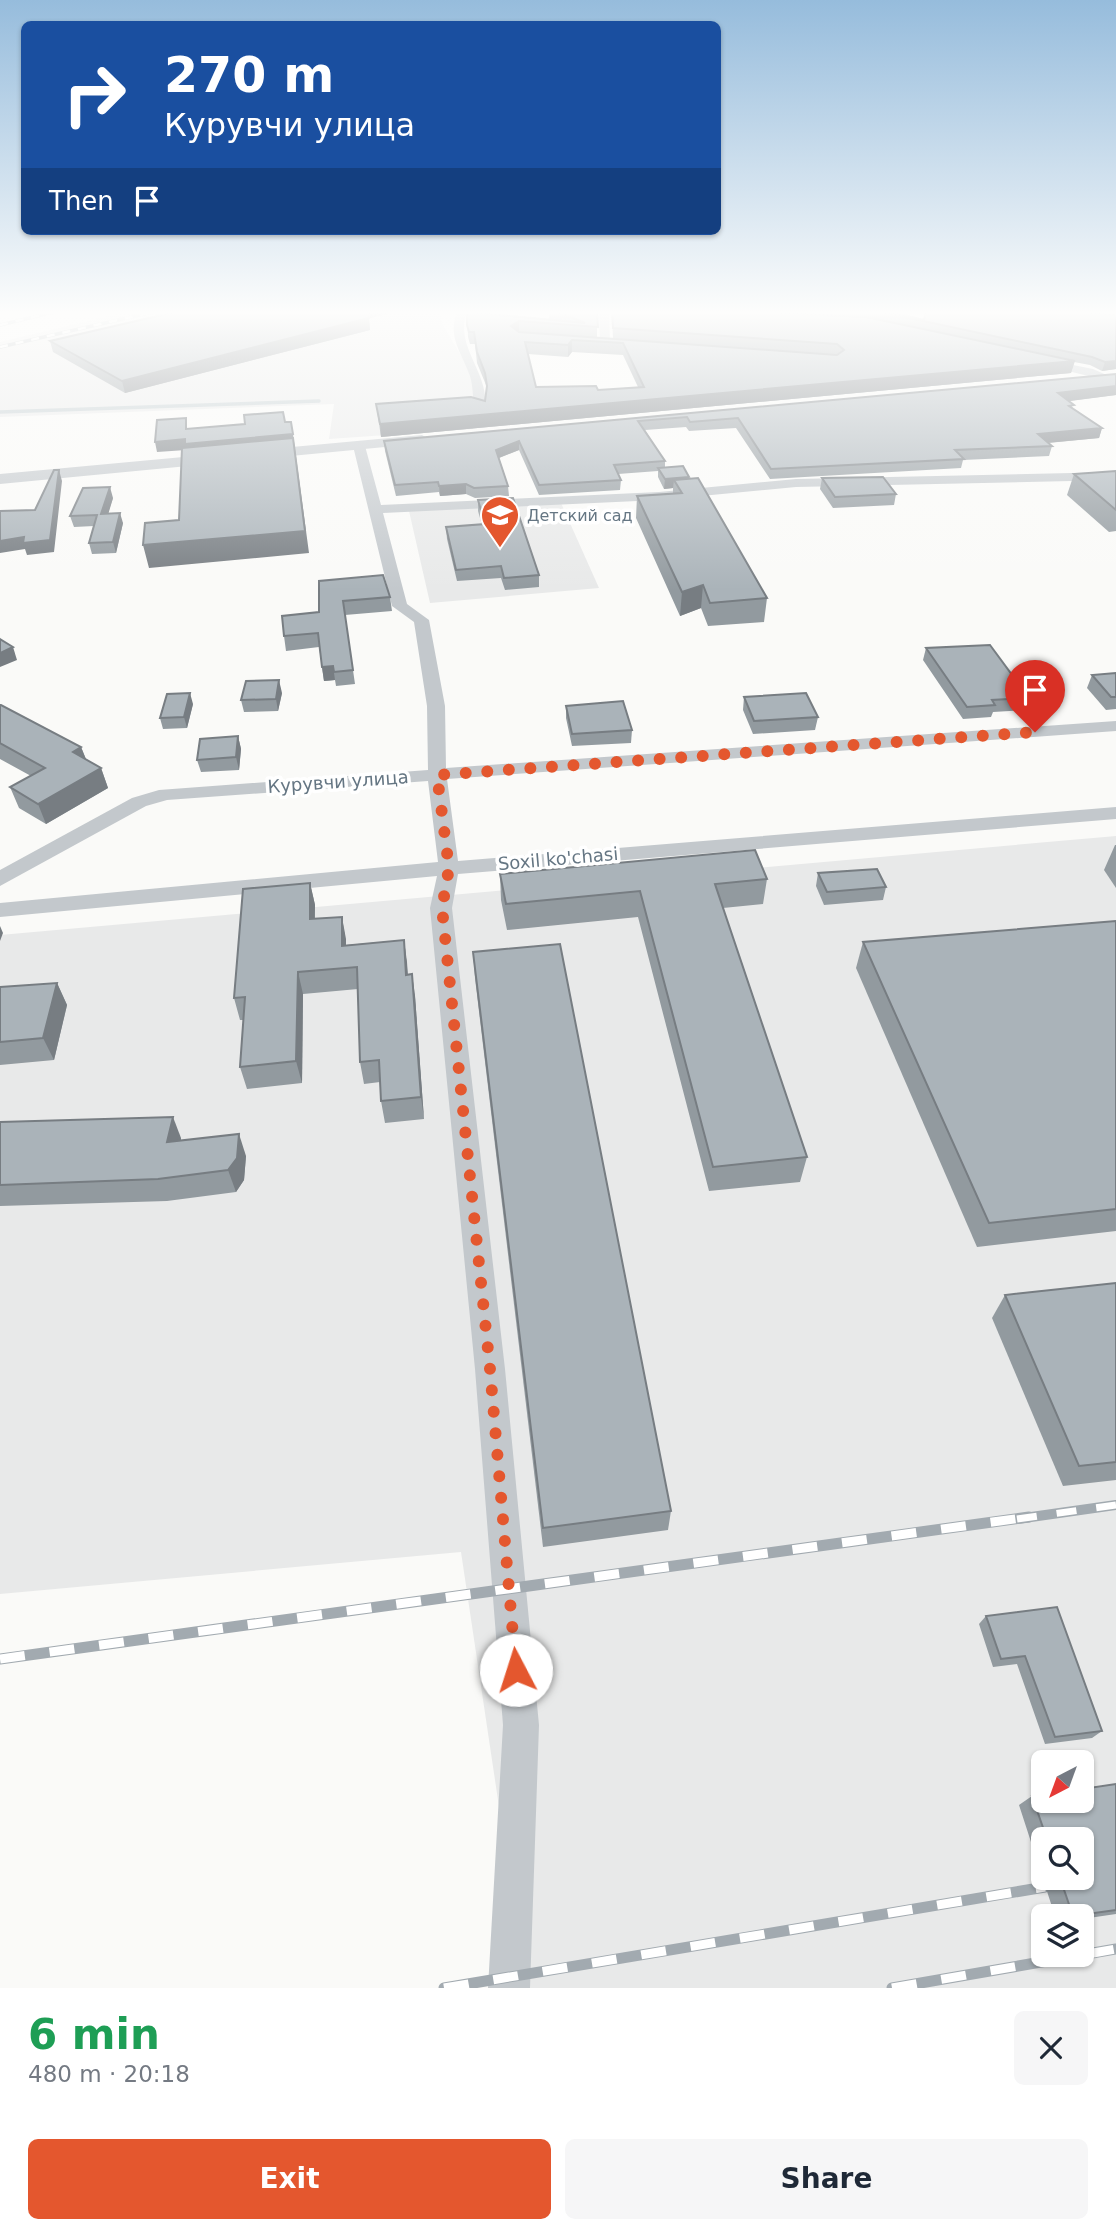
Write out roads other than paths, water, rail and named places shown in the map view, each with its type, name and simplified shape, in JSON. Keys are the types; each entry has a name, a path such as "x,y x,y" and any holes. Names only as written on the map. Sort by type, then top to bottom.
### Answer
{"street":[{"path":"0,479 441,438"},
{"path":"359,446 400,606 421,620 436,706 437,775 449,868 442,908 490,1369 521,1725 509,1988"},
{"path":"375,509 659,496 796,483 1116,476"},
{"name":"Курувчи улица","path":"0,879 139,802 166,794 1116,726"},
{"name":"Soxil ko'chasi","path":"0,910 449,868 1116,813"}],"waterway":[{"path":"0,412 210,405"}],"railway":[{"path":"1017,1519 1116,1505"},
{"path":"0,1659 1029,1517"},
{"path":"444,1988 1031,1889"},
{"path":"892,1988 1116,1949"}],"place":[{"name":"Детский сад","path":"500,549"}]}
